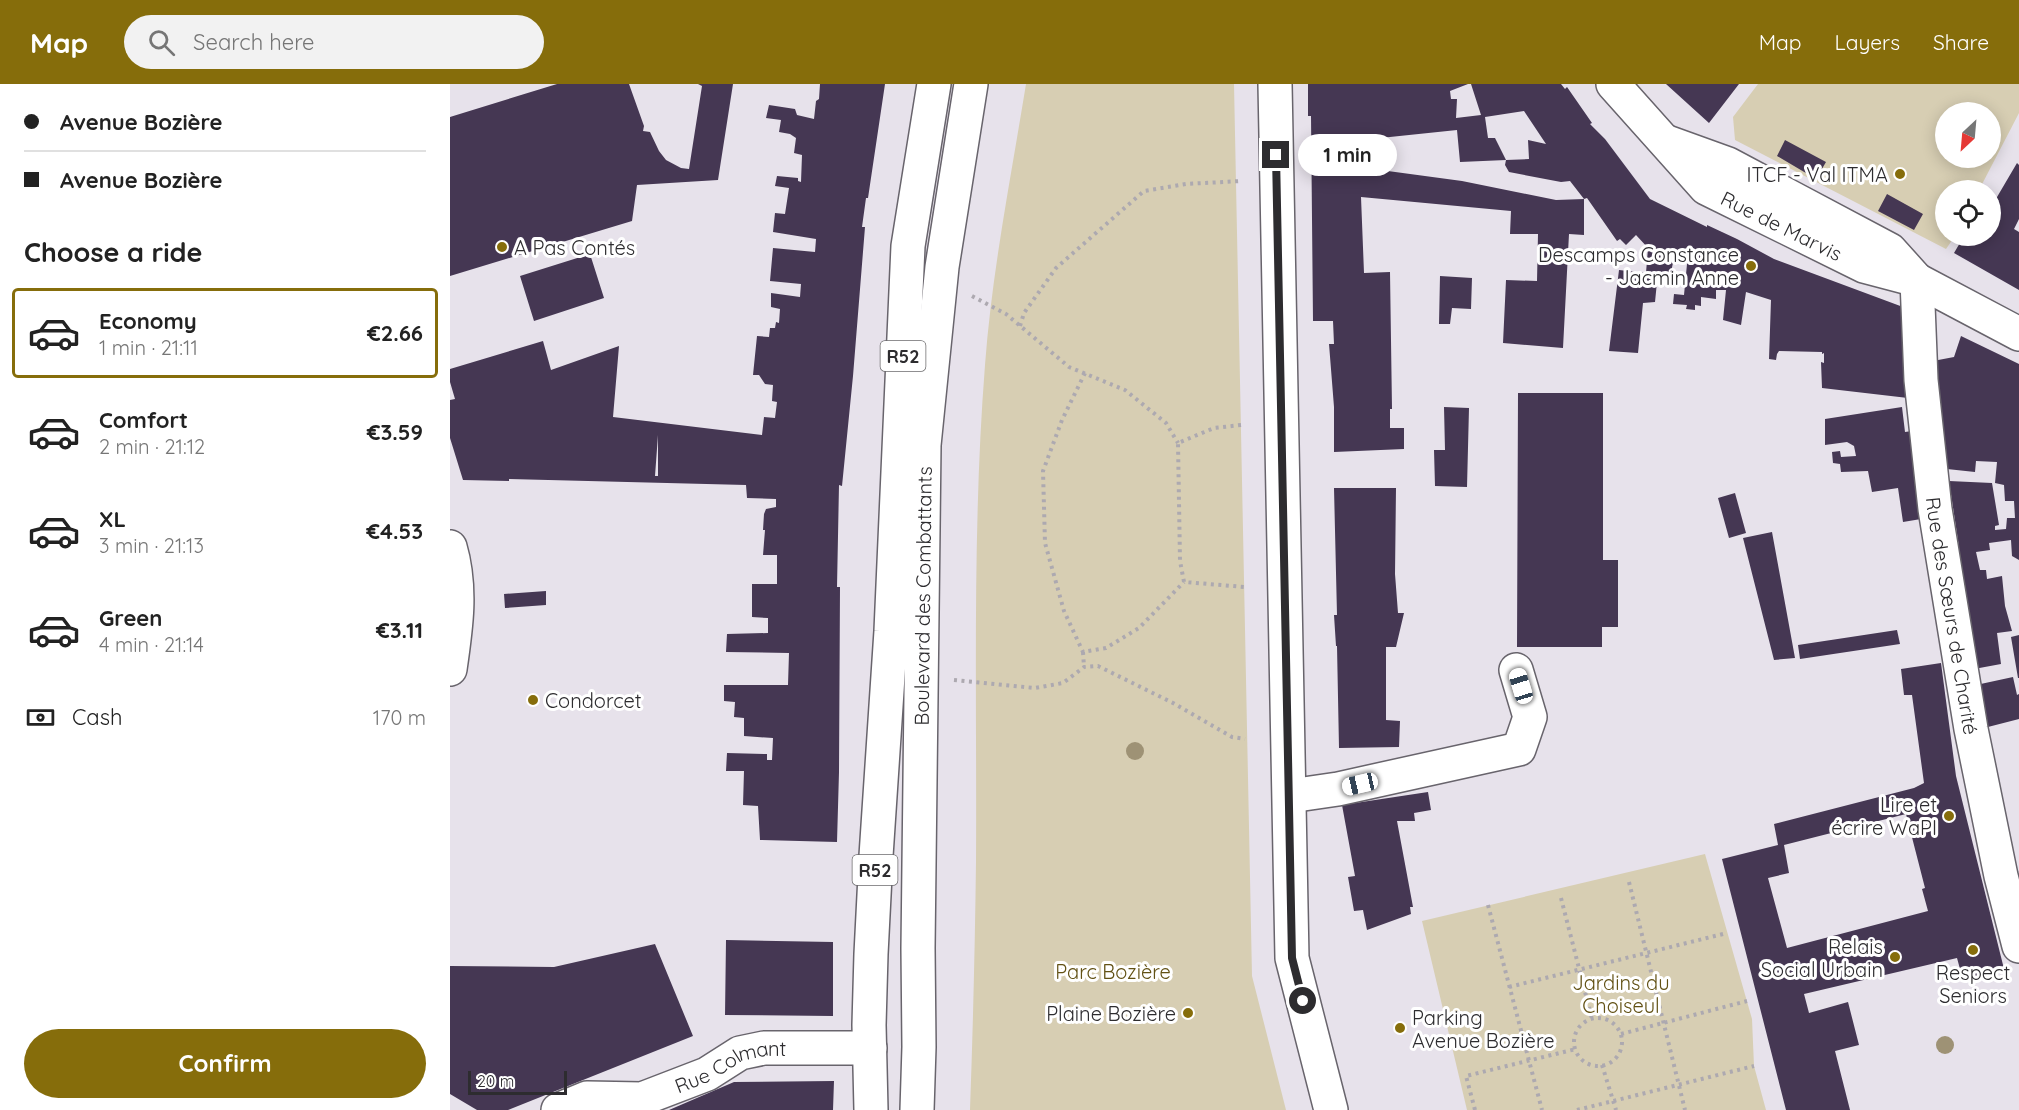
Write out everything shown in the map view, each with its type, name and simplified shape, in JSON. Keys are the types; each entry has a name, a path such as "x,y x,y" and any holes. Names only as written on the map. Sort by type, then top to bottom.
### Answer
{"street":[{"name":"Boulevard des Combattants","path":"872,1110 869,1025 875,867 891,631 908,246 934,84"},
{"name":"Boulevard des Combattants","path":"917,1110 924,445 942,267 970,84"},
{"path":"1275,84 1292,958 1331,1110"},
{"name":"Rue de Marvis","path":"1613,84 1664,141 1728,164 1890,250 1917,280 2019,334"},
{"name":"Rue des Sœurs de Charité","path":"1917,280 1921,380 1935,509 1971,729 2010,873 2019,946"},
{"path":"450,547 457,579 457,616 450,669"},
{"path":"1290,796 1338,789 1519,749 1530,717 1516,670"},
{"name":"Rue Colmant","path":"558,1110 588,1098 642,1099 707,1074 740,1053 764,1048 870,1048"}],"path":[{"path":"1020,326 1024,314 1056,268 1144,191 1186,184 1241,181"},
{"path":"971,295 1006,315 1069,367 1125,390 1166,423 1178,443 1180,561 1185,582"},
{"path":"1084,667 1083,652 1064,611 1045,543 1043,471 1062,420 1085,373"},
{"path":"1178,443 1214,428 1241,425"},
{"path":"1083,652 1106,648 1139,628 1185,582 1244,587"},
{"path":"944,679 1035,688 1063,683 1084,667 1098,666 1173,703 1232,737 1245,739"},
{"path":"1629,882 1685,1110"},
{"path":"1561,898 1592,1019"},
{"path":"1488,905 1542,1110"},
{"path":"1509,987 1727,933"},
{"path":"1621,1034 1747,1001"},
{"path":"1592,1019 1606,1019 1621,1034 1622,1047 1619,1054 1609,1063 1595,1066 1583,1060 1576,1049 1576,1034 1585,1022 1592,1019"},
{"path":"1475,1110 1466,1076 1576,1049"},
{"path":"1602,1065 1616,1110"},
{"path":"1577,1110 1754,1066"}],"green space":[{"name":"Parc Bozière","path":"1026,84 1234,84 1252,976 1286,1110 970,1110 976,862 977,551 981,427 992,295"},
{"name":"ITCF - Val ITMA","path":"1758,84 2019,84 2019,113 2001,148 2001,102 1935,102 1935,168 1990,168 1984,180 1935,180 1935,243 1735,140 1733,117"},
{"name":"Jardins du Choiseul","path":"1705,854 1752,1019 1754,1066 1766,1110 1467,1110 1422,921"}],"building":[{"path":"557,84 629,84 644,126 643,131 650,132 666,160 681,168 689,169 702,86 698,84 733,84 718,180 637,185 632,221 450,276 450,117"},
{"path":"820,84 885,84 862,227 865,227 853,376 842,486 839,485 837,842 760,840 758,806 743,805 744,771 726,771 727,753 767,754 767,760 772,760 773,738 744,736 744,718 734,717 735,702 724,701 724,685 788,685 789,653 726,652 727,634 768,633 768,618 752,617 752,584 777,584 777,555 763,555 764,514 766,509 776,507 776,499 747,498 746,485 509,479 509,481 463,480 450,438 450,400 455,399 450,382 450,369 543,341 551,370 619,346 613,417 762,435 764,417 775,418 777,402 772,401 773,385 765,384 759,375 753,375 757,336 769,337 770,328 775,328 776,322 779,323 780,309 771,307 771,293 800,297 801,284 770,281 773,248 815,252 816,239 773,232 775,213 785,214 789,188 775,186 777,176 798,178 801,182 802,155 794,153 796,138 779,132 781,120 766,118 769,105 795,109 797,115 814,119 816,101 819,99","holes":["658,435 658,476 655,476"]},
{"path":"1308,84 1468,84 1450,91 1451,99 1457,99 1456,118 1481,115 1471,84 1561,84 1565,89 1567,87 1592,123 1590,124 1605,139 1650,199 1737,239 1774,259 1903,307 1908,398 1822,388 1821,362 1824,363 1824,353 1822,352 1779,351 1776,360 1769,359 1771,300 1746,292 1741,325 1723,320 1726,290 1716,290 1716,299 1701,297 1701,306 1695,305 1695,310 1686,309 1687,305 1673,304 1674,294 1684,295 1687,264 1674,258 1670,277 1658,272 1655,302 1643,303 1638,353 1609,351 1619,270 1646,273 1648,248 1636,235 1626,245 1620,239 1617,241 1587,198 1584,199 1584,235 1569,234 1563,348 1503,343 1506,280 1537,281 1538,234 1510,234 1511,211 1361,197 1364,273 1390,272 1392,409 1390,409 1390,428 1404,428 1404,449 1334,452 1334,407 1329,344 1334,344 1333,321 1313,321 1311,116 1308,116","holes":["1524,111 1546,144 1528,140 1529,159 1506,160 1495,138 1488,138 1485,117","1457,130 1460,162 1506,160 1505,165 1509,172 1561,182 1570,181 1584,199 1556,200 1462,181 1373,169 1373,147 1342,142"]},
{"path":"1666,84 1739,84 1709,123"},
{"path":"1785,140 1826,162 1816,179 1777,156"},
{"path":"2017,163 2019,165 2019,219 2014,229 2019,232 2019,290 1954,253 1958,246 2001,246 2001,190"},
{"path":"1887,194 1923,214 1914,230 1878,211"},
{"path":"590,254 604,298 534,321 520,276"},
{"path":"1440,276 1472,278 1471,309 1452,308 1450,324 1439,324"},
{"path":"1961,336 2019,364 2019,560 2012,556 2011,540 1989,543 1990,550 1976,552 1980,570 1986,570 1987,579 2002,576 2005,606 2012,631 1997,633 2001,664 1974,669 1955,548 1959,547 1949,481 1992,483 1999,525 1995,526 1995,530 2006,529 2007,518 2015,518 2014,501 2005,501 2004,485 1995,483 1997,462 1976,461 1975,472 1947,469 1933,361 1954,357"},
{"path":"1518,393 1603,393 1603,560 1618,560 1618,627 1602,627 1602,647 1517,647"},
{"path":"1444,407 1469,408 1467,487 1435,486 1434,450 1445,450"},
{"path":"1902,407 1905,432 1912,431 1921,519 1903,522 1898,488 1872,492 1868,471 1841,472 1840,464 1833,463 1832,452 1840,451 1841,457 1856,456 1854,446 1847,442 1825,445 1825,419"},
{"path":"1334,488 1396,488 1395,574 1398,613 1404,613 1396,647 1386,647 1386,720 1400,721 1399,747 1339,748 1337,646 1334,615 1337,615"},
{"path":"1735,493 1746,533 1729,538 1718,498"},
{"path":"1772,532 1795,658 1774,660 1743,538"},
{"path":"546,591 546,605 505,608 504,594"},
{"path":"1897,630 1900,644 1800,659 1798,645"},
{"path":"2019,635 2019,678 2018,678 2011,637"},
{"path":"1941,663 1956,776 2004,969 1963,980 1957,958 1804,994 1809,1013 1848,1002 1859,1045 1835,1051 1850,1110 1786,1110 1722,859 1778,845 1774,824 1914,788 1924,783 1912,695 1904,695 1901,669","holes":["1906,814 1925,888 1922,889 1928,911 1787,948 1768,878 1789,873 1784,845"]},
{"path":"2013,677 2017,695 2019,694 2019,719 1984,728 1976,685"},
{"path":"1428,792 1431,810 1414,813 1415,821 1397,821 1413,907 1410,907 1411,914 1367,930 1363,910 1354,911 1348,877 1355,876 1342,805"},
{"path":"726,940 833,942 833,1016 725,1015"},
{"path":"655,944 693,1036 508,1110 477,1110 450,1094 450,966 554,967"},
{"path":"834,1081 833,1110 669,1110 734,1082"}],"place":[{"name":"ITCF - Val ITMA","path":"1900,174"},
{"name":"A Pas Contés","path":"502,247"},
{"name":"Descamps Constance - Jacmin Anne","path":"1751,266"},
{"name":"Condorcet","path":"533,700"},
{"name":"Lire et écrire WaPI","path":"1949,816"},
{"name":"Respect Seniors","path":"1973,950"},
{"name":"Relais Social Urbain","path":"1895,957"},
{"name":"Plaine Bozière","path":"1188,1013"},
{"name":"Parking Avenue Bozière","path":"1400,1028"}],"route":[{"path":"1276,155 1292,958 1303,1001"}]}
